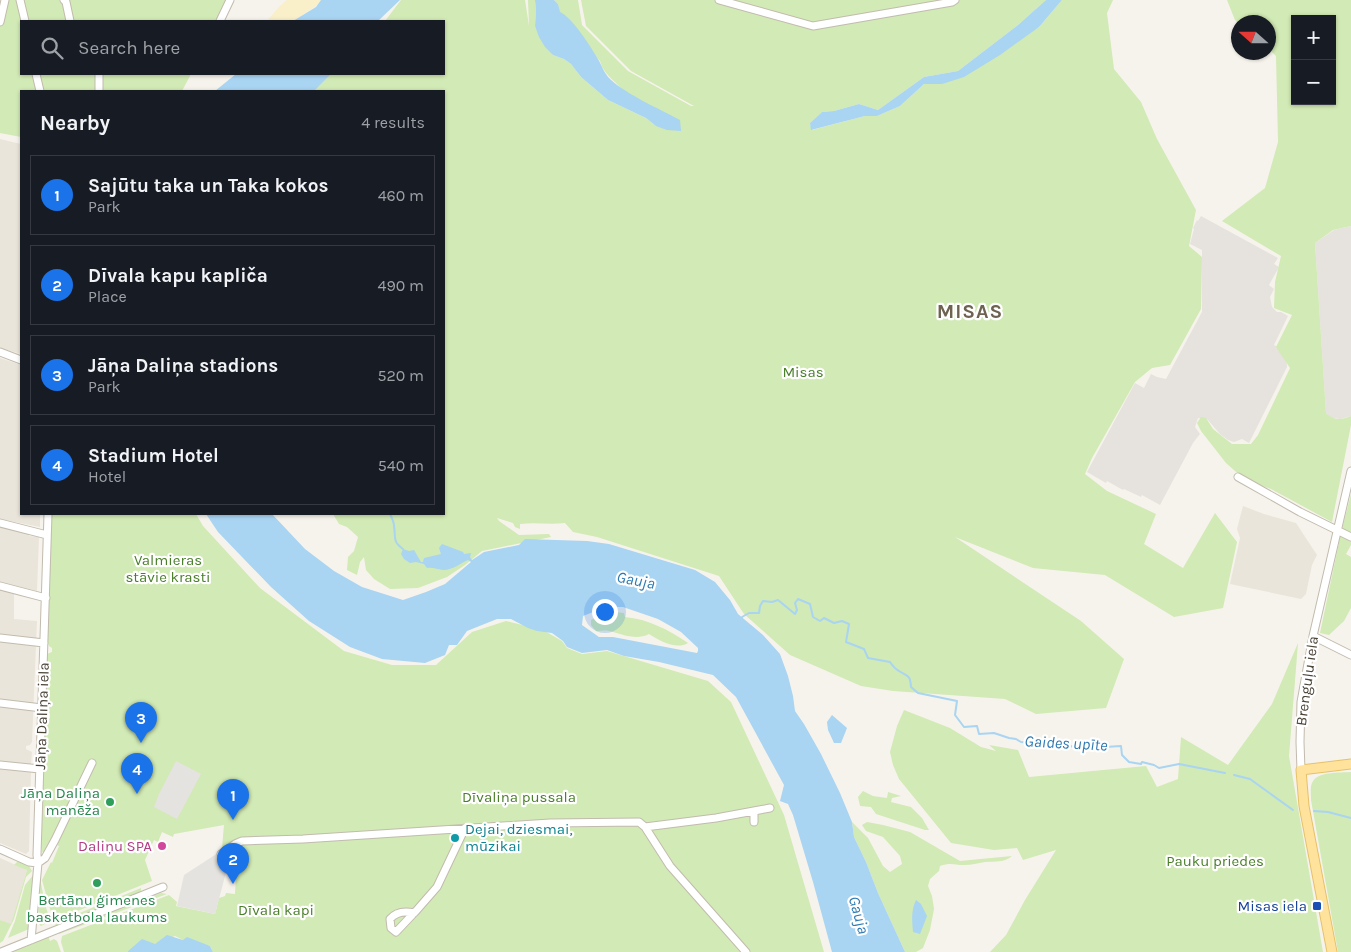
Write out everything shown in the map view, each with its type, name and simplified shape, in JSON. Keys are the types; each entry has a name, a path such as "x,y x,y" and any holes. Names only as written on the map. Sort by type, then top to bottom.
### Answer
{"main road":[{"path":"1301,770 1351,764"},
{"name":"Brenguļu iela","path":"1301,770 1304,806 1332,952"}],"street":[{"path":"0,22 6,0"},
{"path":"20,0 25,20"},
{"path":"64,0 70,20"},
{"path":"220,20 230,0"},
{"path":"719,0 813,26 955,0"},
{"path":"36,75 40,90"},
{"path":"99,75 99,90"},
{"path":"0,352 20,360"},
{"name":"Brenguļu iela","path":"1301,770 1301,702 1313,636 1351,471"},
{"path":"1238,477 1300,512 1351,537"},
{"name":"Jāņa Daliņa iela","path":"32,940 38,863 48,515"},
{"path":"0,523 47,535"},
{"path":"0,586 46,598"},
{"path":"1313,636 1351,655"},
{"path":"0,638 44,643"},
{"path":"0,703 42,708"},
{"path":"0,849 29,862 38,863 45,858 92,763"},
{"path":"0,765 40,769"},
{"path":"645,827 716,818 770,808"},
{"path":"754,811 754,822"},
{"path":"220,854 242,841 303,839 569,822 639,822 645,827 670,866 746,952"},
{"path":"414,913 437,887 465,828"},
{"path":"454,829 455,849"},
{"path":"2,952 163,887"},
{"path":"34,918 44,935"}],"shaded area":[{"path":"0,139 20,144 20,354 0,348"},
{"path":"1201,216 1278,258 1274,264 1279,267 1269,285 1274,289 1270,297 1272,307 1277,312 1288,316 1274,345 1286,351 1287,367 1249,443 1242,439 1234,442 1228,440 1207,419 1198,418 1195,427 1200,434 1193,443 1160,505 1142,495 1141,497 1123,490 1107,481 1106,483 1087,472 1135,383 1144,388 1151,374 1166,379 1202,312 1202,250 1190,244 1193,228"},
{"path":"1351,226 1351,416 1340,419 1332,418 1326,413 1315,243 1334,230"},
{"path":"0,358 20,365 20,515 40,515 40,527 0,519"},
{"path":"1243,506 1296,523 1317,555 1312,565 1306,594 1301,599 1230,584 1240,538 1237,529"},
{"path":"0,527 29,533 29,536 39,537 37,591 0,582"},
{"path":"0,591 14,594 14,619 37,621 32,742 26,746 26,749 32,752 31,765 0,763"},
{"path":"176,761 201,774 177,819 154,807"},
{"path":"0,767 31,770 29,851 26,854 0,843"},
{"path":"221,851 230,857 215,914 177,906 184,875"},
{"path":"0,858 27,870 11,925 0,920"}],"green space":[{"path":"5,0 228,0 218,20 20,20 20,75 190,75 183,90 20,90 20,137 0,133 0,22"},
{"name":"Misas","path":"401,0 525,0 529,26 528,0 535,0 535,26 553,55 571,64 581,77 608,100 646,118 656,126 607,74 600,61 559,12 558,4 554,0 578,0 582,25 628,71 694,106 631,71 586,26 581,0 1046,0 1018,25 958,71 924,77 878,110 859,104 834,111 822,112 810,123 812,130 865,116 877,116 900,106 924,84 942,84 1039,27 1062,0 1113,0 1107,13 1114,69 1141,102 1157,139 1196,210 1189,246 1202,257 1201,309 1170,365 1152,368 1135,382 1085,474 1107,491 1156,514 1144,544 1183,568 1215,513 1237,542 1223,608 1174,617 1105,575 1033,568 955,537 1081,621 1124,659 1106,708 1036,714 1005,699 893,691 861,686 790,655 744,614 719,576 597,537 573,532 565,523 520,524 520,529 515,527 513,523 497,518 519,535 549,534 551,537 482,551 447,577 418,588 390,589 374,579 366,570 364,557 360,562 357,575 347,570 348,557 354,551 358,537 347,527 339,524 334,515 445,515 445,90 314,90 330,75 445,75 445,20 386,20"},
{"path":"1227,0 1351,0 1351,226 1333,230 1315,243 1326,413 1338,419 1351,416 1351,425 1332,522 1271,489 1244,479 1226,463 1197,423 1201,417 1206,418 1213,429 1232,444 1251,444 1258,435 1290,368 1276,347 1292,315 1274,308 1275,282 1281,256 1222,221 1265,188 1278,142 1276,15 1233,15"},
{"path":"1351,494 1351,545 1346,554 1351,557 1351,608 1344,621 1329,635 1320,633"},
{"name":"Dīvaliņa pussala","path":"48,515 197,515 203,526 260,588 344,651 392,665 436,665 472,632 506,621 543,630 562,641 567,648 582,654 607,651 708,681 731,702 784,815 824,952 213,952 210,946 183,940 175,936 127,952 64,952 61,942 62,936 169,895 177,902 176,906 215,914 219,898 225,896 226,893 235,894 236,874 230,872 232,849 222,848 224,825 174,834 173,837 162,832 158,842 154,840 145,860 152,881 55,920 42,880 59,846 57,845 58,842 53,839 45,853 42,852 41,837 44,728 45,721 50,718 50,713 46,709 47,654 52,652 52,648 47,641"},
{"path":"607,611 624,613 625,617 650,623 688,643 678,646 663,642 649,634 634,637 607,631 596,631 591,625 591,620"},
{"name":"Pauku priedes","path":"1298,643 1289,756 1323,952 990,952 1006,935 1056,850 1023,860 1017,848 994,850 951,843 899,779 893,765 890,752 897,726 904,710 950,728 981,747 996,751 989,745 1018,750 1029,777 1146,766 1157,787 1178,779 1181,737 1228,765 1272,704"},
{"path":"1351,772 1351,952 1338,952 1311,800 1311,789 1312,783 1319,776 1329,773"},
{"path":"863,791 873,796 887,798 888,792 901,796 892,798 891,802 911,807 922,818 929,830 876,814 871,807 860,806 858,797"},
{"path":"852,822 868,838 883,866 890,872 902,864 900,856 883,837 866,831 862,825 867,822 910,832 960,861 1012,856 1006,860 999,861 940,866 939,871 930,879 928,886 934,909 930,930 923,948 916,952 905,952 854,837"},
{"path":"18,861 29,866 32,871 26,877 14,919 3,941 0,943 0,920 11,924 27,870 14,865"},
{"path":"34,874 29,929 8,938 25,885"},
{"path":"40,879 46,908 51,921 41,926 38,923"},
{"path":"141,888 141,891 133,895 56,926 55,923"},
{"path":"161,893 167,894 59,934 59,931"},
{"path":"48,936 50,941 54,939 57,941 61,952 10,952"}],"sand":[{"path":"287,0 321,0 316,6 295,20 268,20"}],"water":[{"path":"321,0 400,0 379,20 295,20 316,7"},
{"path":"535,0 554,0 558,4 560,12 570,20 586,40 610,79 634,96 680,120 681,131 667,130 656,126 646,118 608,100 581,77 571,64 553,55 545,47 535,26"},
{"path":"1046,0 1062,0 1039,27 1000,55 964,77 942,84 924,84 900,106 877,116 865,116 811,130 810,123 822,112 834,111 859,104 878,110 924,77 958,71 1018,25"},
{"path":"235,75 330,75 315,90 216,90"},
{"name":"Gauja","path":"207,515 273,515 305,549 334,571 362,587 403,600 445,584 471,562 468,560 453,568 442,570 427,568 424,564 416,562 410,563 401,554 403,549 414,550 421,562 423,562 424,558 441,554 439,548 442,544 464,554 471,553 470,557 472,560 484,552 519,545 525,539 587,541 609,544 695,570 715,582 730,600 738,614 763,635 780,654 788,676 795,711 821,754 840,793 852,822 854,837 905,952 832,952 793,815 788,804 780,801 784,785 736,697 713,675 624,656 607,650 582,653 567,647 563,641 552,633 528,628 511,619 497,619 467,631 457,645 449,645 445,655 425,663 382,659 350,647 309,621 271,587 218,532","holes":["606,607 623,607 658,619 681,632 698,648 697,653 613,637 599,637 582,625 583,616"]},
{"path":"832,715 847,728 841,743 834,743 828,730 827,722"},
{"path":"916,900 921,904 927,916 920,934 913,932 912,920"},
{"path":"167,935 183,940 187,937 210,946 213,952 127,952 142,939 155,944"}],"waterway":[{"path":"390,515 394,523 395,539 403,549"},
{"name":"Gaides upīte","path":"742,619 742,617 749,613 759,613 763,601 772,602 778,600 795,614 797,610 795,603 798,599 810,604 813,617 820,621 824,618 834,623 842,621 849,624 846,642 864,649 868,658 890,662 896,669 908,676 911,687 918,693 957,701 955,715 964,727 977,726 979,734 994,733 1021,742 1096,747 1121,746 1122,755 1129,762 1141,764 1142,762 1159,768 1179,764 1225,773"},
{"name":"Gaides upīte","path":"1234,775 1250,779 1293,810"},
{"name":"Gaides upīte","path":"1314,811 1328,812 1351,818"}],"place":[{"name":"Jāņa Daliņa stadions","path":"141,743"},
{"name":"Stadium Hotel","path":"137,794"},
{"name":"Jāņa Daliņa manēža","path":"110,802"},
{"name":"Sajūtu taka un Taka kokos","path":"233,820"},
{"name":"Dejai, dziesmai, mūzikai","path":"455,838"},
{"name":"Daliņu SPA","path":"162,846"},
{"name":"Bertānu ģimenes basketbola laukums","path":"97,883"},
{"name":"Dīvala kapu kapliča","path":"233,884"},
{"name":"Misas iela","path":"1317,906"}],"district":[{"name":"MISAS","path":"970,311"}],"park label":[{"name":"Valmieras stāvie krasti","path":"168,568"},
{"name":"Dīvala kapi","path":"276,910"}]}
